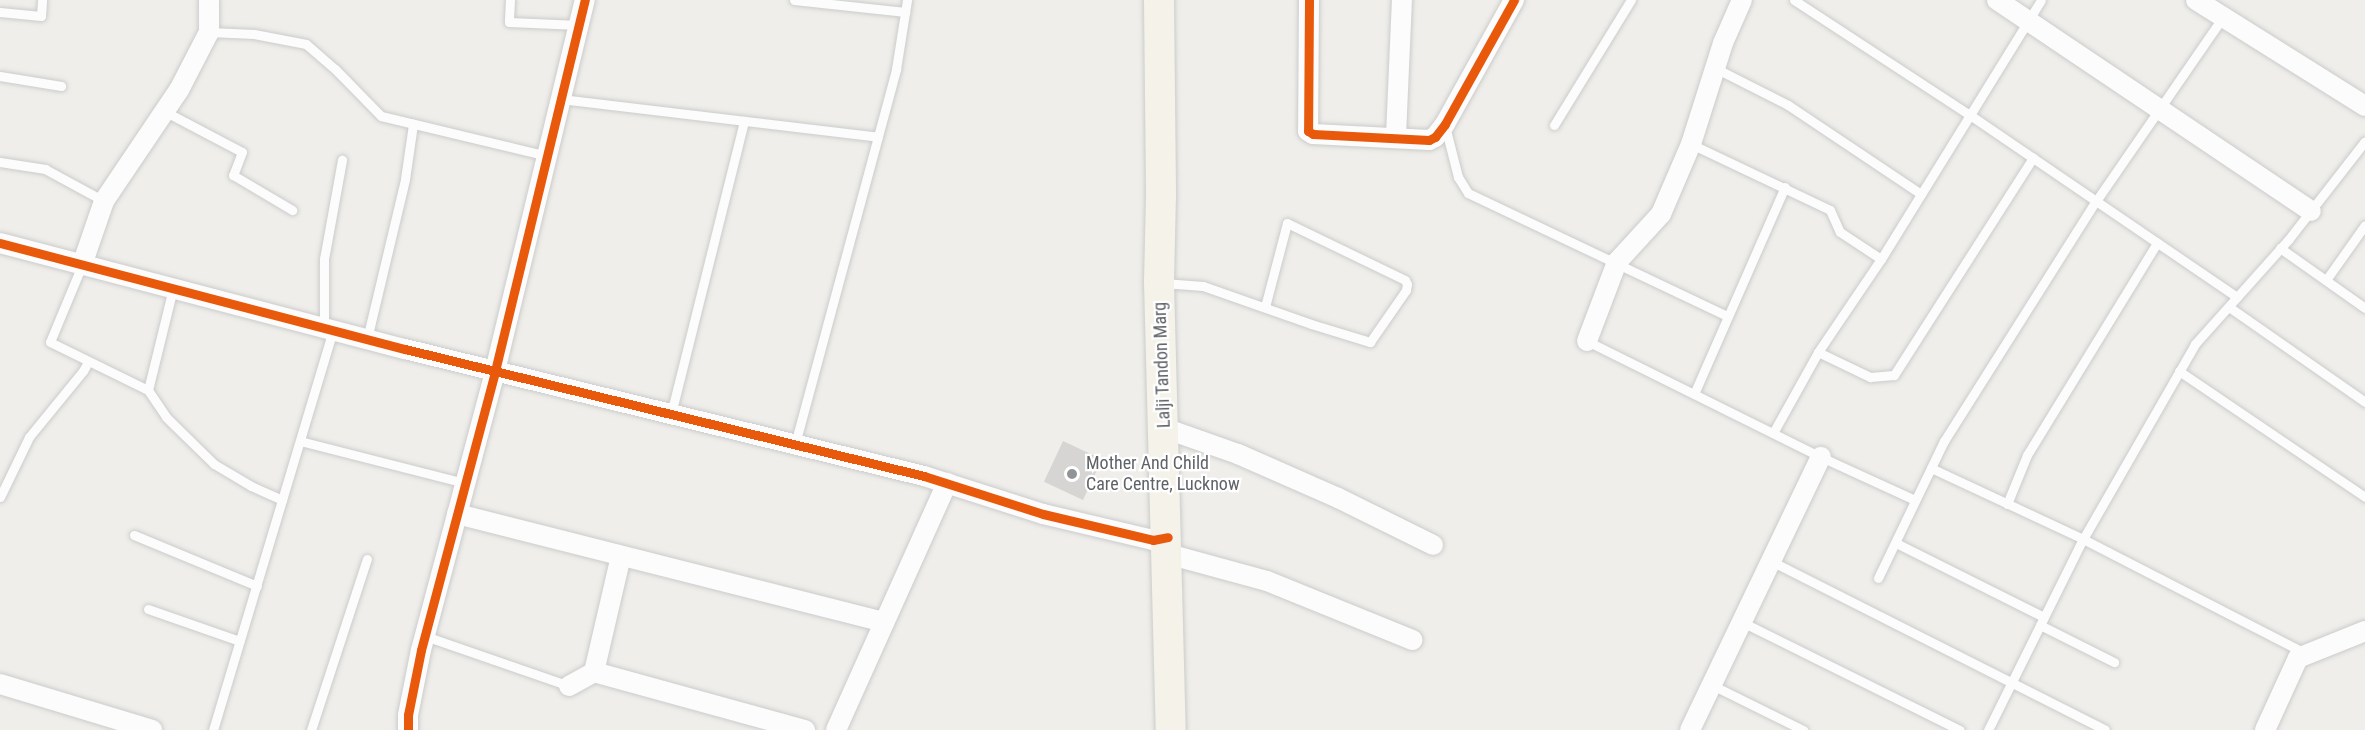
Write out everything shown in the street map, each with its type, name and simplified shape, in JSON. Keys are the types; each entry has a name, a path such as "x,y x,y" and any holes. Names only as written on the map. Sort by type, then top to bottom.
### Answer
{"main road":[{"name":"Lalji Tandon Marg","path":"1146,0 1171,730"},
{"name":"Lalji Tandon Marg","path":"1157,730 1164,429 1154,284 1161,195 1159,0"}],"street":[{"path":"82,265 104,201 164,111 209,32 209,0"},
{"path":"408,730 408,714 425,636 495,370 585,0"},
{"path":"1309,0 1308,131 1313,134 1396,136 1429,140 1435,137 1445,124 1514,0"},
{"path":"1396,136 1402,0"},
{"path":"1587,341 1617,262 1661,214 1691,144 1715,68 1742,0"},
{"path":"1997,0 2311,211"},
{"path":"2196,0 2365,106"},
{"path":"0,243 367,339 947,483 1043,514 1163,544 1268,581 1412,640"},
{"path":"1164,429 1248,459 1338,498 1433,545"},
{"path":"1690,730 1821,457"},
{"path":"836,730 947,483"},
{"path":"457,514 884,622"},
{"path":"594,672 621,556"},
{"path":"2265,730 2298,658 2365,631"},
{"path":"569,686 594,672 805,730"},
{"path":"0,684 144,729"}],"lane":[{"path":"0,12 41,16 42,0"},
{"path":"510,0 509,22 579,25"},
{"path":"794,0 905,12"},
{"path":"795,444 896,69 907,0"},
{"path":"1554,125 1631,0"},
{"path":"1794,0 1970,115 2237,297"},
{"path":"1773,433 1818,352 1881,259 2041,0"},
{"path":"1878,578 1944,441 2096,201 2223,17"},
{"path":"209,32 254,34 306,44 335,69 381,116 547,156"},
{"path":"1715,68 1788,105 1922,194"},
{"path":"0,76 61,86"},
{"path":"561,99 878,137"},
{"path":"164,111 242,152 233,176 292,210"},
{"path":"671,414 744,121"},
{"path":"367,339 405,179 413,124"},
{"path":"1445,124 1458,177 1468,193 1727,316"},
{"path":"1988,730 2083,539 2195,344 2311,211 2365,141"},
{"path":"1691,144 1830,210 1840,232 1881,259"},
{"path":"1818,352 1870,377 1894,375 2033,158"},
{"path":"213,730 300,441 329,329 324,259 342,160"},
{"path":"0,162 45,169 104,201"},
{"path":"1694,394 1785,187"},
{"path":"1154,284 1203,286 1264,307 1370,342 1406,290 1407,284 1405,280 1287,224 1264,307"},
{"path":"2326,280 2365,225"},
{"path":"2007,504 2027,456 2157,243"},
{"path":"2280,248 2365,308"},
{"path":"82,265 50,342 148,390 166,417 214,464 251,486 282,500"},
{"path":"148,390 173,288"},
{"path":"2229,307 2365,402"},
{"path":"1587,341 1821,457 1915,500"},
{"path":"0,497 29,437 88,362"},
{"path":"2179,371 2365,497"},
{"path":"300,441 465,483"},
{"path":"1930,468 2083,539 2306,654"},
{"path":"134,535 257,586"},
{"path":"1896,543 2114,662"},
{"path":"311,730 367,559"},
{"path":"1771,561 2012,681 2104,730"},
{"path":"148,609 240,641"},
{"path":"1742,622 1960,730"},
{"path":"425,636 569,686"},
{"path":"1712,685 1803,730"}],"building":[{"path":"1063,441 1102,459 1083,500 1044,482"}],"cycle path":[{"path":"408,730 408,715 421,650 495,371 585,0"},
{"path":"1309,0 1308,131 1313,134 1429,140 1435,137 1445,124 1514,0"},
{"path":"0,243 405,349 924,476 1043,514 1153,540 1168,537"}],"place":[{"name":"Mother And Child Care Centre, Lucknow","path":"1072,474"}]}
